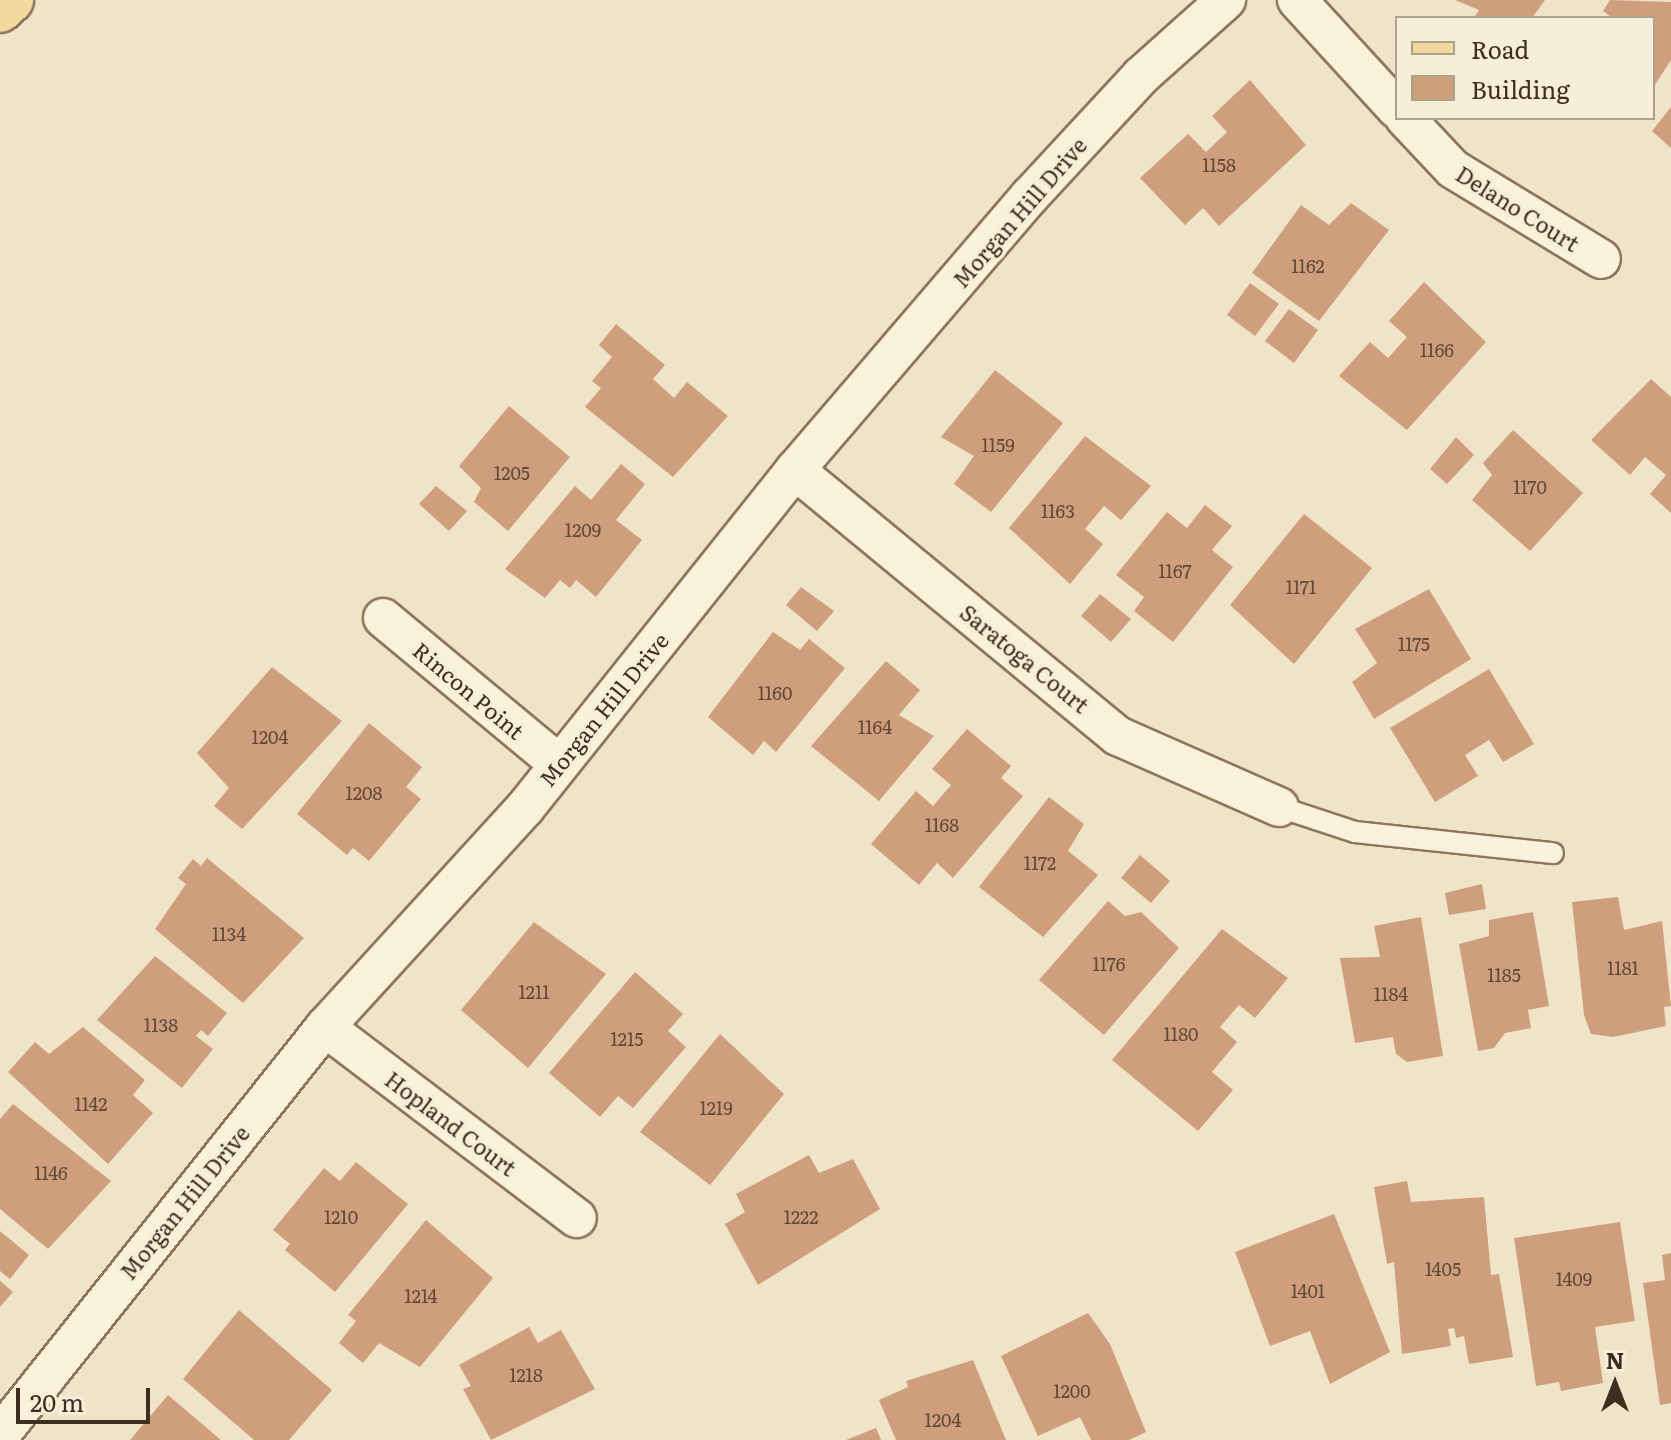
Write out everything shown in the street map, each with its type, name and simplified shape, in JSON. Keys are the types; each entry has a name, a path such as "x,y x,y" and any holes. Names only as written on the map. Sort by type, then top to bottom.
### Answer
{"main road":[{"path":"0,10 11,0"}],"street":[{"name":"Morgan Hill Drive","path":"0,1435 325,1027 525,808 555,761 795,470 1030,196 1141,76 1226,0"},
{"path":"1297,0 1395,107"},
{"name":"Delano Court","path":"1407,120 1453,169 1601,259"},
{"name":"Saratoga Court","path":"795,470 1118,736 1279,807"},
{"name":"Rincon Point","path":"383,618 555,761"},
{"name":"Hopland Court","path":"325,1027 577,1218"}],"lane":[{"path":"1279,807 1355,832 1553,853"}],"building":[{"path":"1455,0 1545,0 1533,16 1475,16 1479,10"},
{"path":"1610,0 1671,2 1671,60 1655,85 1655,16 1610,16 1603,11"},
{"path":"1250,80 1306,145 1219,226 1203,208 1185,225 1140,178 1188,134 1206,152 1227,132 1212,116"},
{"path":"1671,107 1671,148 1652,131"},
{"path":"1351,203 1389,230 1319,321 1252,273 1301,205 1329,225"},
{"path":"1424,282 1486,342 1407,430 1339,376 1370,342 1388,358 1407,337 1389,321"},
{"path":"1250,283 1279,304 1255,336 1227,315"},
{"path":"1289,309 1318,330 1294,363 1265,341"},
{"path":"616,324 665,365 653,379 674,398 687,382 728,416 673,477 585,407 601,388 592,381 612,357 599,345"},
{"path":"995,370 1063,423 991,512 954,484 974,456 941,437"},
{"path":"1651,379 1671,397 1671,513 1650,494 1666,475 1645,457 1630,475 1591,440"},
{"path":"509,406 570,457 508,531 474,502 481,488 459,466"},
{"path":"1513,430 1583,493 1530,551 1472,500 1492,475 1483,463"},
{"path":"1085,436 1151,486 1121,520 1104,506 1085,529 1103,544 1070,584 1009,528"},
{"path":"1456,437 1474,455 1447,484 1430,469"},
{"path":"621,464 645,484 616,520 642,540 596,597 576,580 570,588 560,580 545,598 505,569 575,486 591,500"},
{"path":"436,486 467,511 449,531 419,504"},
{"path":"1205,505 1232,526 1212,550 1233,567 1173,642 1134,611 1144,597 1116,575 1167,512 1187,528"},
{"path":"1304,514 1372,568 1294,664 1230,605"},
{"path":"801,587 834,611 817,631 786,605"},
{"path":"1429,589 1471,659 1374,719 1352,682 1377,663 1355,629"},
{"path":"1100,594 1131,619 1111,642 1081,616"},
{"path":"773,632 800,650 809,639 845,668 776,752 764,741 753,755 708,717"},
{"path":"886,661 920,690 899,715 934,736 879,801 811,746"},
{"path":"272,667 342,721 242,829 214,806 229,788 197,753"},
{"path":"1489,669 1534,744 1503,762 1489,740 1465,755 1478,776 1435,802 1390,728"},
{"path":"369,723 422,767 406,787 421,799 369,861 353,848 347,855 297,814"},
{"path":"967,729 1011,766 1001,778 1023,796 953,878 937,863 919,885 871,844 916,791 933,806 951,785 932,769"},
{"path":"1049,797 1084,824 1068,851 1098,875 1043,937 979,887"},
{"path":"1140,855 1170,881 1151,903 1121,878"},
{"path":"207,858 304,938 243,1003 155,929 186,884 178,878 193,859 201,866"},
{"path":"1482,884 1486,909 1449,915 1445,893"},
{"path":"1618,897 1624,930 1662,921 1671,1006 1664,1007 1666,1026 1613,1037 1591,1034 1584,1015 1572,902"},
{"path":"1108,901 1125,916 1141,912 1179,948 1104,1035 1039,980"},
{"path":"1533,912 1549,1006 1528,1010 1531,1028 1505,1033 1494,1048 1478,1051 1459,944 1489,936 1489,920"},
{"path":"1421,917 1443,1056 1407,1062 1396,1054 1393,1037 1355,1043 1340,958 1380,957 1374,926"},
{"path":"534,922 606,974 528,1068 461,1010"},
{"path":"1222,929 1288,978 1255,1018 1239,1005 1220,1027 1237,1042 1212,1072 1233,1090 1198,1131 1112,1060"},
{"path":"155,956 227,1013 208,1036 201,1030 196,1036 213,1049 182,1088 97,1020"},
{"path":"635,972 683,1014 668,1031 686,1047 633,1108 618,1096 600,1117 549,1073"},
{"path":"83,1027 145,1080 133,1095 153,1113 108,1164 8,1072 35,1042 49,1054"},
{"path":"720,1034 784,1094 710,1185 640,1132"},
{"path":"13,1104 111,1181 48,1249 0,1209 0,1119"},
{"path":"809,1155 819,1173 853,1159 880,1209 758,1285 725,1224 745,1212 736,1194"},
{"path":"356,1162 408,1204 335,1292 285,1250 290,1244 273,1230 324,1168 340,1181"},
{"path":"1407,1181 1411,1202 1484,1197 1491,1275 1499,1274 1513,1357 1469,1364 1464,1336 1456,1338 1454,1328 1448,1329 1451,1346 1402,1354 1394,1262 1387,1264 1374,1187"},
{"path":"1334,1214 1390,1352 1330,1384 1310,1331 1270,1346 1235,1252"},
{"path":"426,1220 493,1278 420,1367 379,1343 363,1363 339,1343 356,1321 348,1315"},
{"path":"1620,1222 1635,1321 1595,1327 1603,1383 1561,1391 1559,1382 1536,1386 1514,1238"},
{"path":"0,1231 29,1255 10,1279 0,1271"},
{"path":"1671,1253 1671,1403 1660,1405 1643,1283 1665,1280 1662,1255"},
{"path":"0,1281 13,1292 0,1307"},
{"path":"239,1310 332,1390 289,1440 254,1440 183,1379"},
{"path":"1088,1313 1110,1344 1146,1432 1129,1440 1091,1440 1080,1417 1038,1436 1001,1356"},
{"path":"529,1327 538,1343 561,1330 595,1389 491,1440 463,1389 471,1386 459,1365"},
{"path":"973,1360 1006,1440 896,1440 879,1400 908,1387 906,1381"},
{"path":"168,1395 221,1440 130,1440"},
{"path":"876,1428 881,1440 846,1440"}]}
